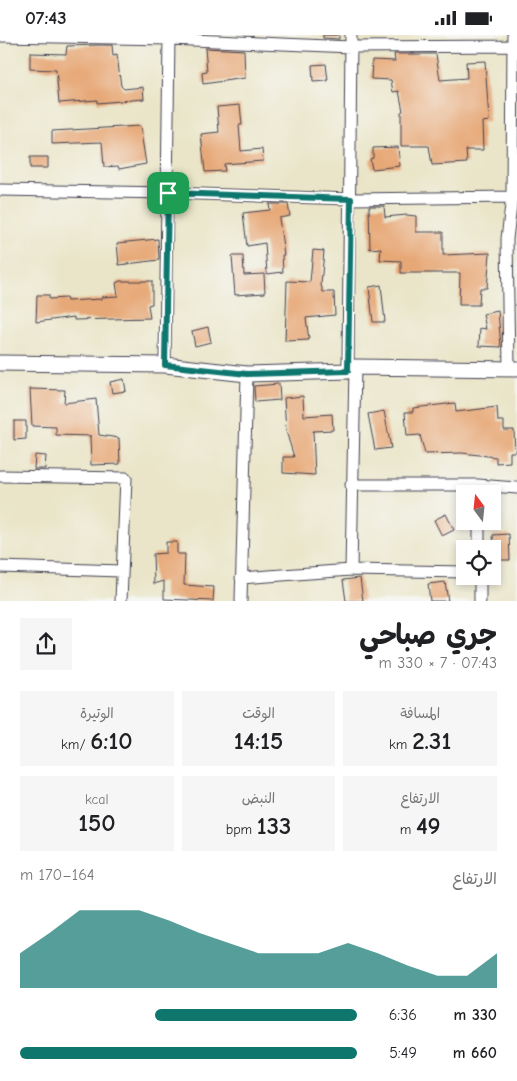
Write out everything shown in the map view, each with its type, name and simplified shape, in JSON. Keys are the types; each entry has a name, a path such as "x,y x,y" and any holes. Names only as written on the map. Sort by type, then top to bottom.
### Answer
{"street":[{"path":"351,35 351,570"},
{"path":"0,36 169,37 351,47 514,42 512,197 513,368 352,369 247,374 165,365 0,363"},
{"path":"165,365 169,37"},
{"path":"0,190 351,199 512,197"},
{"path":"241,601 247,374"},
{"path":"0,476 126,478 121,601"},
{"path":"351,485 456,488"},
{"path":"501,488 517,488"},
{"path":"0,567 121,571"},
{"path":"241,578 351,570 456,572"},
{"path":"480,585 480,601"}],"building":[{"path":"323,35 339,35 339,39 323,38"},
{"path":"112,45 113,56 117,55 121,86 124,89 143,87 144,99 97,103 97,100 59,103 56,70 30,69 30,53 66,54 67,46"},
{"path":"205,48 244,50 245,78 203,84 202,73 207,72"},
{"path":"394,54 436,54 440,80 467,78 466,62 485,61 489,121 482,122 483,150 466,150 467,163 432,165 429,146 401,146 401,112 403,111 399,91 393,92 391,80 371,79 372,60 395,61"},
{"path":"326,64 328,81 313,82 312,65"},
{"path":"240,105 242,125 239,125 241,151 262,149 263,161 224,164 225,171 205,172 201,134 219,132 217,107"},
{"path":"140,126 146,164 119,169 118,166 104,167 102,142 52,144 52,131"},
{"path":"398,147 400,166 372,169 370,159 373,158 373,148"},
{"path":"30,157 48,157 48,168 30,168"},
{"path":"269,204 288,204 290,216 279,218 284,255 282,255 283,272 267,274 265,243 247,246 243,213 270,210"},
{"path":"369,206 384,206 385,217 416,216 416,232 443,232 443,255 490,253 487,288 480,288 479,305 459,305 460,273 401,273 401,261 380,260 381,248 370,249"},
{"path":"158,239 159,260 119,265 117,243"},
{"path":"313,250 324,251 321,285 323,292 334,292 335,315 306,318 309,340 285,341 287,281 310,282"},
{"path":"232,256 243,256 244,275 264,274 265,293 235,295"},
{"path":"120,281 152,281 152,304 148,305 150,318 74,320 74,317 36,322 37,295 49,295 49,299 66,298 67,301 102,299 102,297 118,296 116,283"},
{"path":"381,285 385,322 373,322 369,287"},
{"path":"498,311 501,347 479,346 480,328 486,329 483,314"},
{"path":"208,327 211,342 195,346 192,331"},
{"path":"124,379 126,391 112,393 110,382"},
{"path":"279,384 280,400 255,402 254,386"},
{"path":"30,389 65,390 64,403 96,399 99,435 119,438 120,464 91,465 91,436 56,435 56,427 32,426"},
{"path":"303,396 304,416 332,414 333,430 313,431 315,475 283,473 283,457 294,457 286,431 284,398"},
{"path":"455,403 456,412 497,407 498,421 504,421 504,430 514,430 515,452 510,452 510,462 496,463 496,457 462,453 425,454 420,435 407,436 405,412 413,412 413,408"},
{"path":"384,411 391,448 375,450 368,414"},
{"path":"14,421 26,421 26,439 14,440"},
{"path":"35,455 46,456 45,469 34,469"},
{"path":"446,514 454,530 442,536 434,520"},
{"path":"509,534 510,560 501,560 501,540 493,540 493,535"},
{"path":"166,542 177,542 177,554 185,554 184,585 214,587 213,601 164,599 164,581 154,584 153,554 166,553"},
{"path":"360,578 363,601 346,601 343,580"},
{"path":"445,582 448,601 430,601 428,584"}],"route":[{"path":"168,193 351,199 348,371 247,374 165,365 168,193"}]}
